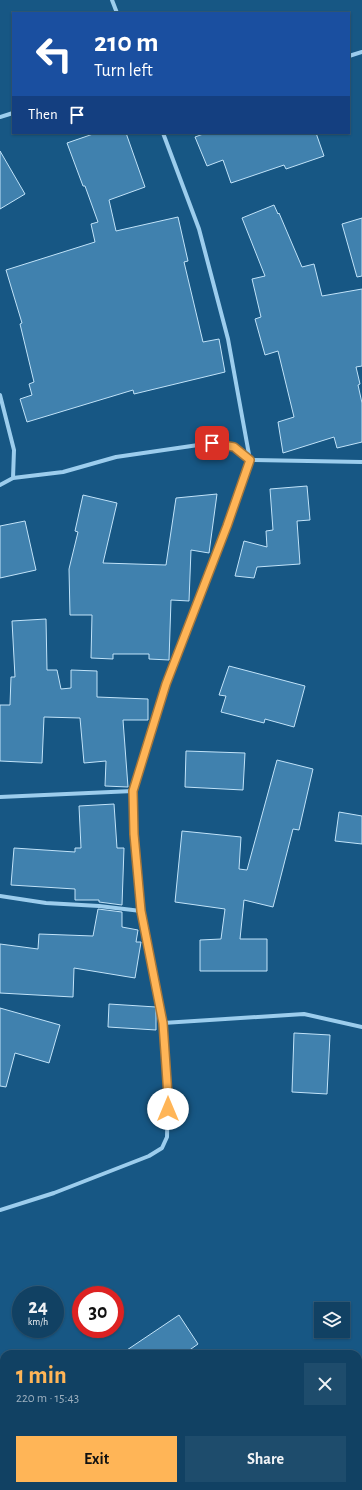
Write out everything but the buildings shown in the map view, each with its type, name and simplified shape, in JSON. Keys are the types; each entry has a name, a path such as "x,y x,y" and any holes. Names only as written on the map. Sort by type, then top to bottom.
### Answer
{"street":[{"path":"112,0 116,12"},
{"path":"350,56 362,52"},
{"path":"0,117 12,113"},
{"path":"0,1210 54,1193 149,1156 162,1148 167,1137 168,1096 163,1023 141,911 134,834 133,791 166,684 227,526 250,460 228,340 199,229 163,134"},
{"path":"0,395 14,450 13,478"},
{"path":"0,485 13,478 63,472 116,457 212,443 234,447 250,460 362,462"},
{"path":"0,797 133,791"},
{"path":"0,896 46,903 99,906 141,911"},
{"path":"163,1023 304,1014 362,1027"}],"route":[{"path":"168,1109 163,1023 141,911 134,834 133,791 166,684 227,526 250,460 234,447 212,443"}]}
